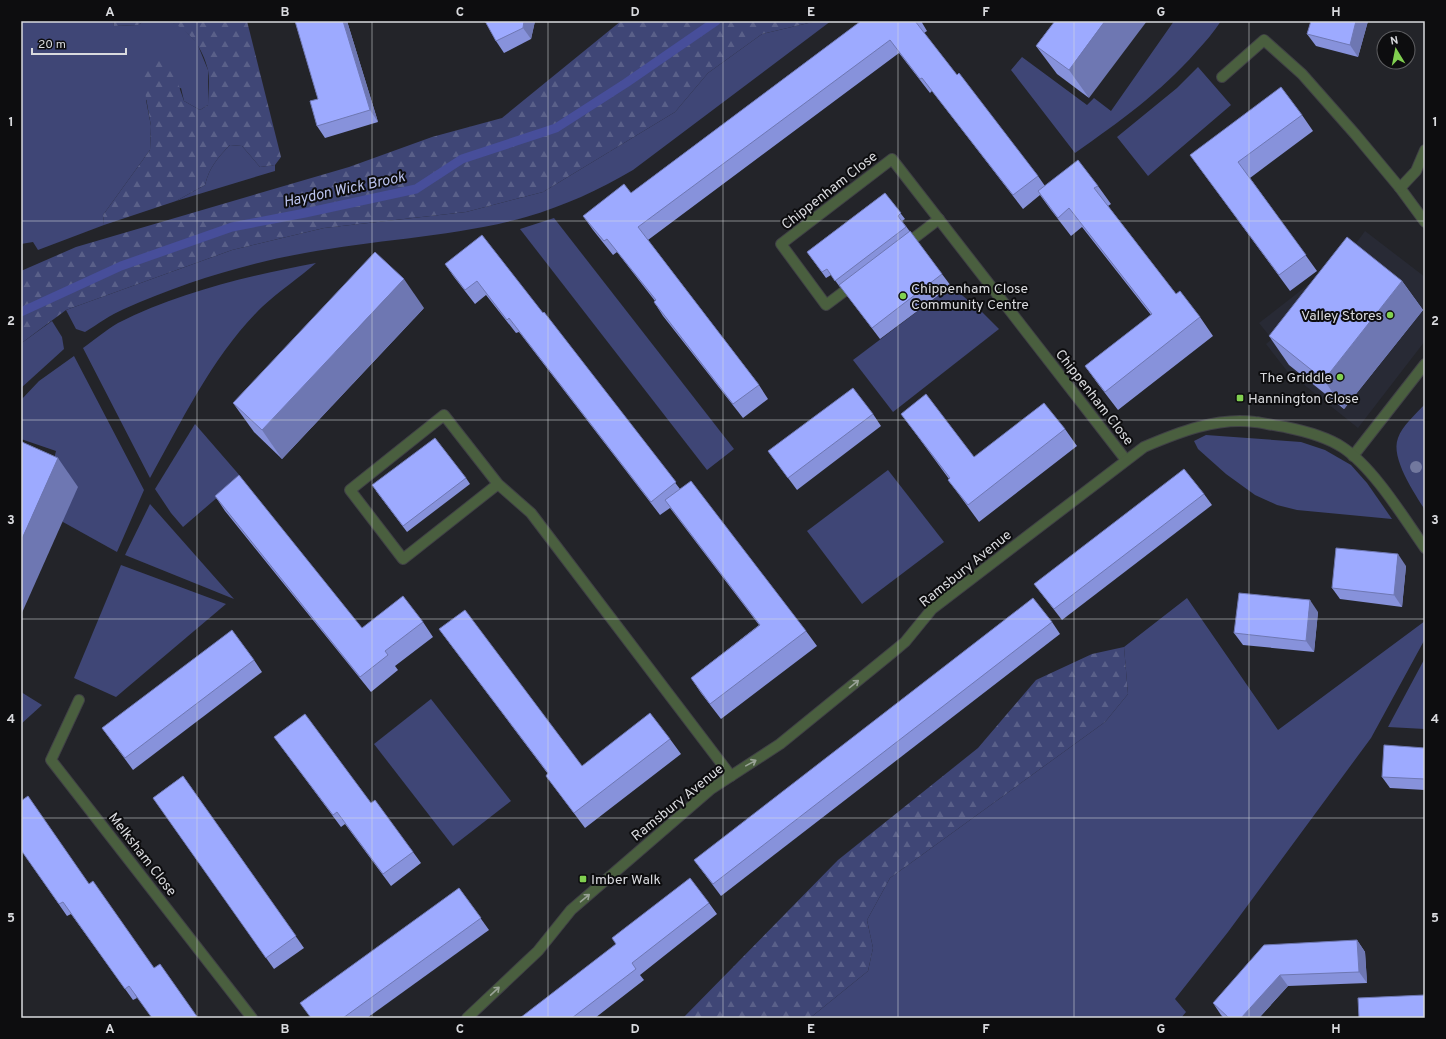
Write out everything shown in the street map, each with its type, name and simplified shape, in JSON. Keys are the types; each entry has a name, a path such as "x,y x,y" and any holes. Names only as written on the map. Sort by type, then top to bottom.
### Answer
{"street":[{"path":"1222,77 1264,40 1302,74 1400,188 1425,222"},
{"path":"1400,188 1416,171 1425,150"},
{"name":"Chippenham Close","path":"864,276 826,305 781,244 892,159 1126,460"},
{"path":"895,252 939,219"},
{"path":"1354,456 1425,364"},
{"path":"498,484 403,559 350,490 444,415 498,484 531,513 731,776"},
{"name":"Ramsbury Avenue","path":"467,1018 538,951 571,910 711,790 786,739 905,642 932,609 1144,447 1169,436 1222,422 1254,422 1298,429 1322,436 1343,447 1354,456 1373,477 1425,548"},
{"name":"Melksham Close","path":"79,700 51,760 252,1018"}],"shaded area":[{"path":"1365,231 1425,277 1425,341 1358,428 1287,371 1266,344 1272,339 1259,323 1349,253"}],"green space":[{"path":"21,21 113,21 114,26 138,25 144,21 168,21 181,26 197,43 208,70 208,105 200,110 184,101 181,88 146,100 151,126 150,150 103,215 104,225 38,250 33,242 21,244"},
{"path":"113,21 144,21 138,25 114,26"},
{"path":"168,21 247,21 281,157 275,165 260,167 242,146 230,145 214,163 205,185 176,201 104,225 103,215 150,150 151,126 142,75 149,61 164,61 175,75 184,101 200,110 208,105 209,74 203,54 189,34 176,24"},
{"path":"621,21 817,21 762,34 708,73 675,112 543,192 466,212 324,228 232,250 66,310 21,345 21,271 76,247 349,167 432,137 502,118"},
{"path":"817,21 831,21 633,170 568,203 499,224 333,248 282,257 213,275 124,309 85,332 76,329 66,310 232,250 324,228 466,212 543,192 675,112 708,73 762,34"},
{"path":"1174,21 1221,21 1183,67 1169,80 1123,118 1075,153 1011,70 1022,57 1087,105 1094,98 1111,111"},
{"path":"1198,67 1231,105 1148,176 1117,137 1177,88"},
{"path":"230,145 242,146 260,167 275,165 275,171 176,201 205,185 214,163"},
{"path":"554,218 734,449 707,470 520,229"},
{"path":"316,263 262,307 228,346 200,388 150,478 83,348 118,323 166,302 215,286"},
{"path":"951,286 982,312 999,329 893,412 853,360"},
{"path":"52,321 62,337 64,349 21,388 21,345"},
{"path":"74,356 144,490 117,552 63,522 50,475 56,451 21,439 21,400 39,381"},
{"path":"1425,404 1425,510 1415,495 1400,465 1396,446 1403,429"},
{"path":"195,424 241,477 183,527 171,513 155,489"},
{"path":"1206,435 1301,442 1325,450 1351,465 1367,483 1392,519 1297,510 1277,505 1255,495 1226,474 1198,449 1194,441"},
{"path":"888,470 944,542 862,604 807,531"},
{"path":"150,504 234,599 125,555"},
{"path":"121,565 226,604 116,697 74,678"},
{"path":"1187,598 1278,730 1425,621 1425,639 1371,738 1228,932 1175,999 1186,1012 1181,1018 810,1018 868,971 873,948 867,920 890,878 1105,722 1128,694 1124,647"},
{"path":"1124,647 1128,694 1105,722 890,878 867,920 873,948 868,971 810,1018 683,1018 838,860 978,748 1036,680 1092,654"},
{"path":"1425,658 1425,729 1388,727"},
{"path":"21,692 42,705 21,724"},
{"path":"431,699 511,801 453,846 374,744"}],"building":[{"path":"295,21 343,21 370,110 317,126 310,101 318,99"},
{"path":"485,21 524,21 523,28 496,41"},
{"path":"861,21 915,21 957,75 959,73 1038,176 1013,195 922,78 920,79 890,40 638,227 759,385 733,404 654,302 656,300 607,239 604,241 583,216 624,184 631,193"},
{"path":"1055,21 1105,21 1069,70 1036,46"},
{"path":"1311,21 1356,21 1350,45 1307,34"},
{"path":"1281,87 1302,115 1238,162 1306,255 1279,275 1190,155"},
{"path":"1078,160 1098,186 1094,188 1176,294 1180,291 1200,317 1105,392 1085,366 1152,314 1069,208 1058,218 1038,191"},
{"path":"885,193 901,213 898,216 906,227 835,281 827,269 822,272 807,252"},
{"path":"910,231 942,274 872,328 839,285"},
{"path":"482,235 676,482 651,502 509,318 507,320 477,281 465,290 445,264"},
{"path":"1347,237 1402,281 1324,380 1269,336"},
{"path":"375,252 404,279 262,430 233,403"},
{"path":"853,388 873,414 788,478 768,451"},
{"path":"926,394 974,457 1044,403 1065,429 968,505 948,480 950,478 901,414"},
{"path":"435,438 466,478 403,526 372,485"},
{"path":"22,442 58,458 21,541 21,444"},
{"path":"1184,469 1204,494 1054,609 1034,584"},
{"path":"239,475 362,628 403,596 423,622 385,651 388,655 360,677 215,496"},
{"path":"691,481 806,631 710,704 691,678 760,625 665,500"},
{"path":"1336,548 1398,554 1394,595 1332,588"},
{"path":"1239,593 1310,600 1306,641 1234,633"},
{"path":"1033,598 1052,622 713,884 694,860"},
{"path":"465,610 582,766 650,713 670,739 574,813 546,776 548,773 439,629"},
{"path":"232,630 254,660 125,758 102,728"},
{"path":"305,714 371,803 375,800 413,852 383,874 337,812 333,815 274,737"},
{"path":"1384,745 1425,748 1425,779 1382,777"},
{"path":"183,776 296,936 266,958 153,798"},
{"path":"28,796 89,884 93,881 154,968 160,964 198,1018 152,1018 129,986 125,989 63,902 59,904 21,850 21,801"},
{"path":"690,878 709,903 632,963 636,969 572,1018 520,1018 616,944 612,938"},
{"path":"459,888 481,918 343,1018 311,1018 300,1003"},
{"path":"1357,940 1359,972 1280,975 1241,1018 1229,1018 1213,1003 1264,945"},
{"path":"1425,995 1425,1018 1359,1018 1358,998"}],"waterway":[{"name":"Haydon Wick Brook","path":"21,312 121,266 232,227 416,189 462,159 556,128 626,83 716,21"}],"place":[{"name":"Chippenham Close Community Centre","path":"903,296"},
{"name":"Valley Stores","path":"1390,315"},
{"name":"The Griddle","path":"1340,377"},
{"name":"Hannington Close","path":"1240,398"},
{"name":"Imber Walk","path":"583,879"}]}
